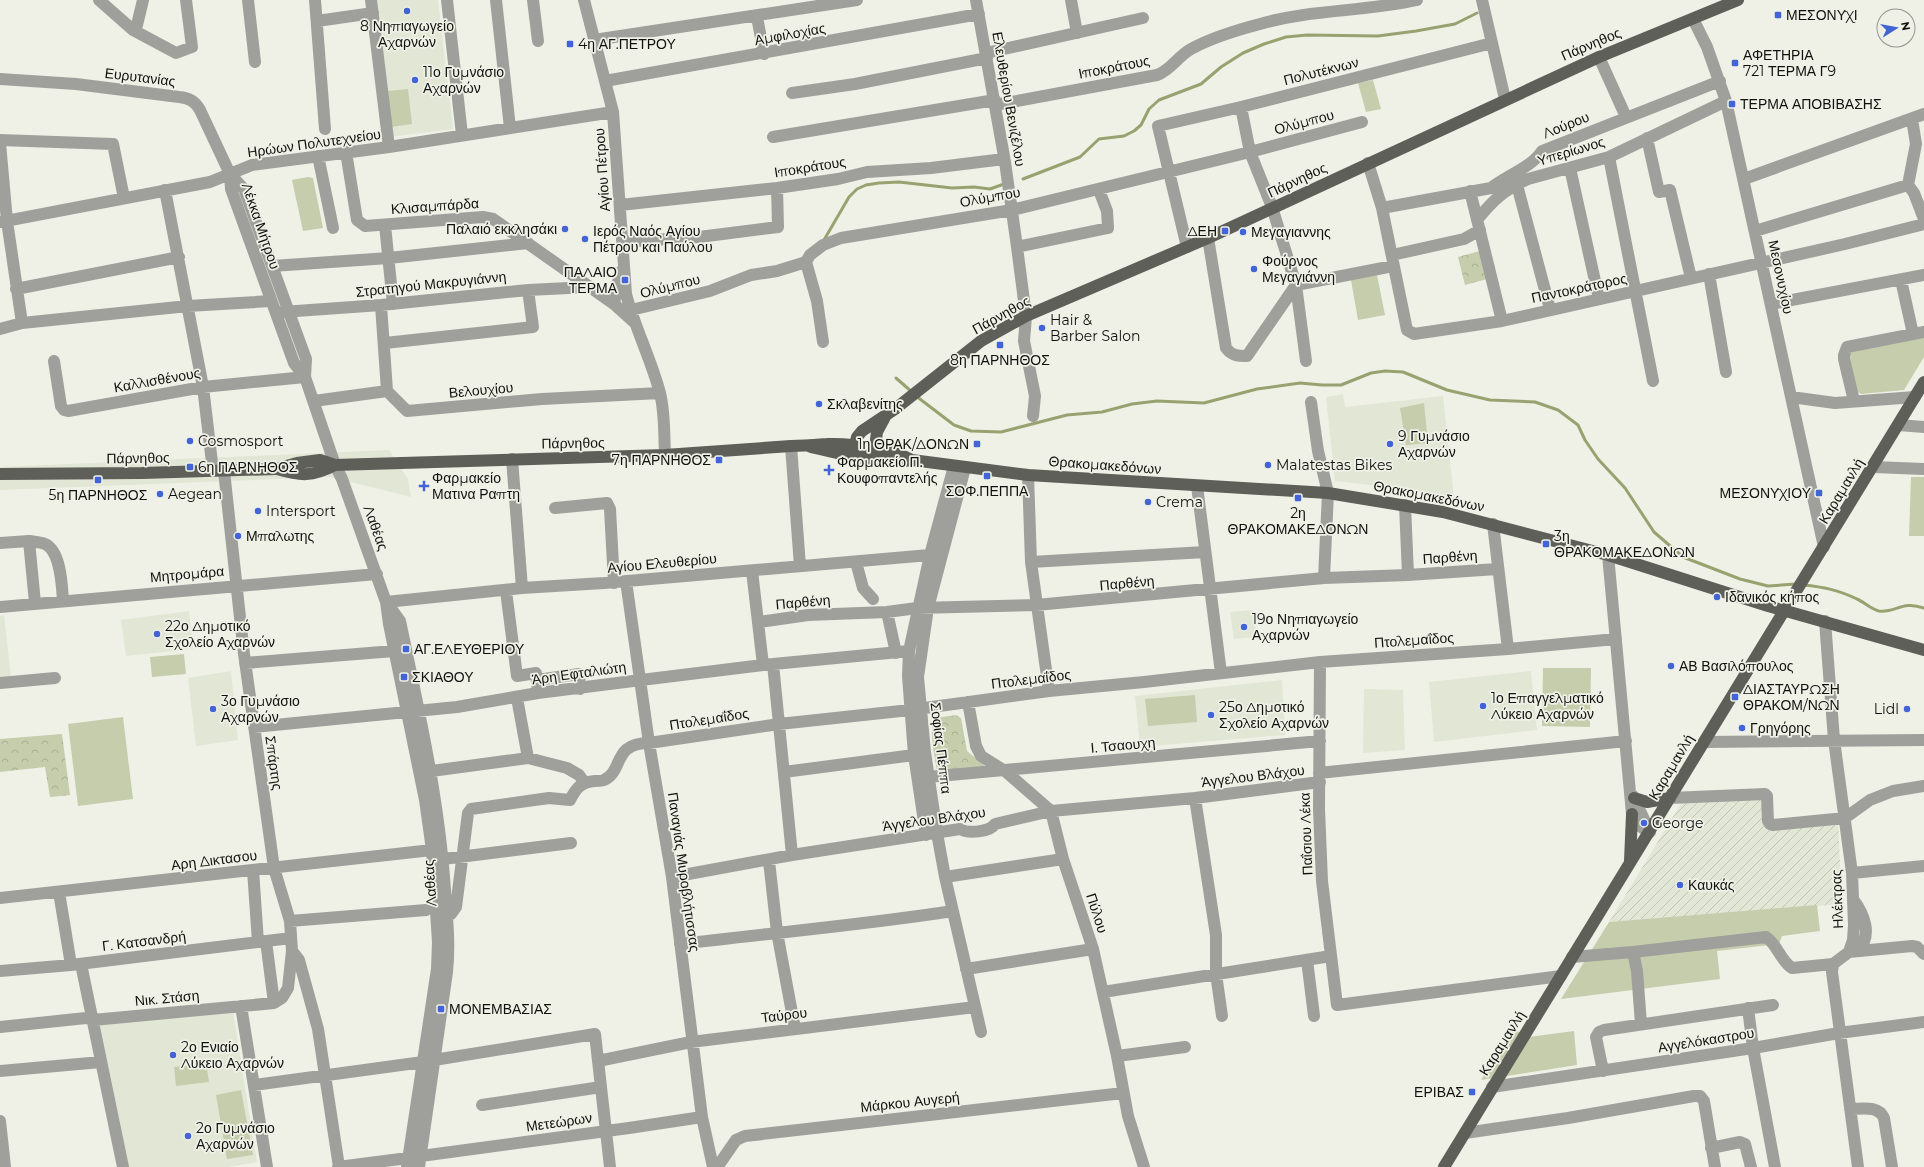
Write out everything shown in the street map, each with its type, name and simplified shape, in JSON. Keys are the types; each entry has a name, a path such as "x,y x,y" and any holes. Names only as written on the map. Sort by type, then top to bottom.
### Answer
{"main road":[{"name":"Πάρνηθος","path":"854,451 857,437 862,431 885,417 981,341 1026,316 1208,238 1599,56 1738,0"},
{"name":"Καραμανλή","path":"1444,1167 1924,382"},
{"name":"Πάρνηθος","path":"0,474 276,469 298,463 320,460 335,465 665,455 791,446 874,454 877,432 885,417"},
{"name":"Θρακομακεδόνων","path":"874,454 899,453 912,460 1028,475 1328,493 1443,512 1608,555 1785,611 1924,650"},
{"path":"1632,795 1647,802 1670,798"},
{"path":"1630,865 1632,814"}],"street":[{"path":"99,0 133,30 176,53 192,48 186,0"},
{"path":"133,30 139,19 143,0"},
{"path":"248,0 255,62"},
{"path":"315,0 325,129"},
{"path":"372,0 389,147"},
{"path":"447,0 462,135"},
{"path":"496,0 510,128"},
{"path":"533,0 538,41"},
{"name":"Αγίου Πέτρου","path":"586,0 594,40 613,112 626,294 660,393 663,409 665,455"},
{"path":"594,40 757,17 857,0"},
{"name":"Ελευθερίου Βενιζέλου","path":"976,0 987,55 1012,210 1026,316 1024,341 1035,396 1033,416"},
{"path":"1071,0 1077,33"},
{"name":"Ιποκράτους","path":"773,137 1157,75 1162,73 1184,54 1196,47 1271,21 1352,9 1395,5 1417,0"},
{"path":"1482,0 1505,99"},
{"path":"317,21 373,13"},
{"name":"Αμφιλοχίας","path":"605,81 764,54 979,14"},
{"path":"757,17 764,54"},
{"path":"792,93 855,84 1144,18"},
{"name":"Μεσονυχίου","path":"1693,19 1707,47 1726,101 1824,546"},
{"name":"Πολυτέκνων","path":"1170,173 1158,126 1241,107 1492,43"},
{"path":"1599,56 1626,117"},
{"name":"Ευρυτανίας","path":"0,79 76,84 179,96 190,100 200,110 230,174"},
{"name":"Λούρου","path":"1382,208 1491,188 1503,179 1536,160 1542,151 1720,81"},
{"name":"Υπερίωνος","path":"1478,225 1492,200 1517,185 1528,180 1609,157 1726,101"},
{"path":"1241,107 1250,152 1272,207 1296,285 1306,361"},
{"name":"Ηρώων Πολυτεχνείου","path":"3,222 210,182 252,165 389,147 613,112"},
{"path":"1744,179 1924,114"},
{"path":"1912,119 1916,144 1908,185 1914,193 1924,219"},
{"name":"Ολύμπου","path":"631,310 710,291 751,274 777,271 806,262 810,255 823,245 841,238 1012,210 1170,173 1362,122"},
{"path":"1647,138 1659,192 1670,190 1691,278"},
{"path":"22,323 3,222 0,141 113,144 124,198"},
{"name":"Κλισαμπάρδα","path":"346,152 357,220 365,226 483,217 493,219 614,304 636,324 640,336"},
{"path":"318,156 333,228"},
{"path":"1609,157 1653,381"},
{"name":"Ιποκράτους","path":"620,206 777,188 838,179 867,172 931,168 1004,160"},
{"name":"Παντοκράτορος","path":"1368,163 1382,208 1407,330 1414,334 1502,320 1845,244 1924,224"},
{"path":"1570,168 1599,299"},
{"path":"1170,173 1186,247"},
{"name":"Λέκκα Μήτρου","path":"230,174 244,188 306,359 305,377"},
{"name":"Λέκκα Μήτρου","path":"230,174 230,189 294,362 305,377 335,465"},
{"path":"1517,185 1550,309"},
{"path":"1755,231 1908,185"},
{"path":"614,304 622,263 623,242 699,237 778,227 777,188"},
{"name":"Σπάρτης","path":"165,190 179,257 218,471 236,585 245,664 274,868 290,921 292,951"},
{"path":"1017,247 1108,228 1107,211 1099,190"},
{"path":"1470,191 1502,320"},
{"path":"385,225 393,304"},
{"path":"1208,238 1226,348 1230,353 1238,356 1246,356 1296,285 1392,260 1464,239 1478,225"},
{"path":"272,266 389,258 528,243"},
{"path":"16,289 179,257"},
{"path":"806,262 817,302 823,342"},
{"path":"1709,274 1726,372"},
{"path":"1771,304 1924,275"},
{"path":"1854,401 1844,359 1847,347 1918,333 1901,280"},
{"name":"Στρατηγού Μακρυγιάννη","path":"276,313 381,306 528,290 589,286"},
{"path":"385,343 533,327 528,290"},
{"path":"0,329 22,323 188,306 271,301"},
{"path":"314,401 387,391 385,343 381,306"},
{"name":"Καλλισθένους","path":"54,361 61,406 64,410 68,411 203,387 305,377"},
{"name":"Βελουχίου","path":"387,391 407,411 542,399 660,393"},
{"path":"1791,397 1824,403 1915,397"},
{"path":"1311,402 1318,451 1328,493 1324,578"},
{"path":"1898,425 1924,427"},
{"path":"791,446 800,566"},
{"path":"512,459 522,588"},
{"name":"Λαθέας","path":"335,465 342,479 386,602 394,651 412,711 426,772 443,859 437,913"},
{"name":"Σοφίας Πέππα","path":"932,834 928,777 908,676 909,651 960,467"},
{"path":"1873,467 1924,469"},
{"path":"1028,475 1031,562 1049,691"},
{"path":"1197,486 1221,673"},
{"path":"555,508 607,503 610,509 614,582"},
{"path":"1405,505 1408,575"},
{"path":"1493,524 1497,568 1508,649"},
{"path":"29,541 35,603"},
{"path":"0,543 29,541 45,544 52,550 61,574 63,601"},
{"path":"1031,562 1206,552"},
{"name":"Αγίου Ελευθερίου","path":"386,602 506,591 522,588 626,582 935,555"},
{"path":"1608,555 1632,795 1632,814 1641,827 1650,832"},
{"path":"856,562 863,588 873,599"},
{"name":"Παρθένη","path":"758,622 808,615 887,612 922,608 1036,605 1210,590 1324,578 1408,575 1497,568"},
{"path":"752,571 758,622 768,664 779,724 792,855"},
{"name":"Μητρομάρα","path":"0,607 236,585 377,574"},
{"name":"Παναγιάς Μυροβλήτισσας","path":"626,582 649,743 672,877 691,1042 702,1117 714,1167"},
{"path":"506,591 517,676 536,674 538,694"},
{"name":"Λαθέας","path":"386,602 400,621 412,711"},
{"name":"Σοφίας Πέππα","path":"922,608 915,709 914,755 932,834 945,877 981,1032"},
{"path":"887,612 896,653"},
{"name":"Ηλέκτρας","path":"1825,621 1834,740 1852,873 1854,951"},
{"name":"Πτολεμαΐδος","path":"584,782 604,780 610,776 622,754 630,747 638,743 649,743 779,724 915,709 1049,691 1320,662 1508,649 1616,639"},
{"path":"245,664 394,651"},
{"name":"Άρη Εφταλιώτη","path":"254,727 457,707 538,694 768,664 909,651"},
{"name":"Παΐσιου Λέκα","path":"1320,662 1319,809 1322,881 1337,1005 1561,976"},
{"path":"537,680 579,674 580,689"},
{"path":"0,683 55,678"},
{"path":"517,698 528,758"},
{"path":"968,702 978,751 981,756 1005,771 1051,811"},
{"path":"1704,742 1924,740"},
{"name":"Ι. Τσαουχη","path":"928,777 1320,741"},
{"name":"Άγγελου Βλάχου","path":"672,877 768,861 792,855 960,829 968,832 989,829 996,824 1051,811 1195,798 1319,778 1626,741"},
{"path":"784,772 914,755"},
{"path":"290,921 437,913 451,914 456,907 461,857 468,814 471,809 549,798 570,800 574,791 584,782 578,775 567,768 528,758 426,772"},
{"name":"Λαθέας","path":"420,1161 437,969 437,913 426,772"},
{"path":"1670,798 1762,793 1767,796 1770,824 1845,818 1870,800 1893,791 1924,786"},
{"path":"1632,795 1650,832"},
{"path":"1195,798 1216,935 1216,974 1222,1016"},
{"name":"Πύλου","path":"1051,811 1063,859 1093,949 1117,1056 1130,1123 1144,1167"},
{"path":"443,859 572,843"},
{"name":"Αρη Δικτασου","path":"0,898 432,850"},
{"path":"945,877 1063,859"},
{"path":"768,861 777,932 795,1029"},
{"path":"1852,873 1924,866"},
{"path":"253,870 262,942 274,1003 282,998 288,988 292,951"},
{"path":"59,892 76,964 92,1020 123,1167"},
{"path":"680,944 777,932 866,924 953,911"},
{"path":"1572,957 1633,952 1766,937 1770,939 1786,964 1792,968 1833,964 1854,951 1912,946 1924,954"},
{"name":"Γ. Κατσανδρή","path":"0,971 76,964 291,938"},
{"path":"966,969 1093,949"},
{"path":"292,951 299,960 318,1029 339,1167 408,1162"},
{"path":"1633,952 1637,971 1641,1024"},
{"path":"1103,992 1331,956"},
{"path":"1307,960 1314,1016"},
{"path":"1833,964 1832,972 1839,1033 1858,1167"},
{"path":"288,988 308,995"},
{"name":"Νικ. Στάση","path":"0,1027 86,1018 92,1020 274,1003"},
{"path":"1603,1071 1596,1037 1599,1032 1604,1030 1774,1005"},
{"path":"241,1006 267,1167"},
{"name":"Ταύρου","path":"598,1061 691,1042 975,1007"},
{"path":"1748,1008 1775,1167"},
{"name":"Αγγελόκαστρου","path":"1492,1087 1754,1048 1839,1033 1923,1025"},
{"path":"254,1085 428,1061 595,1034 610,1167"},
{"path":"1117,1056 1185,1046"},
{"name":"Λαθέας","path":"408,1162 428,1061"},
{"path":"0,1071 101,1062"},
{"path":"482,1105 601,1088"},
{"name":"Μάρκου Αυγερή","path":"714,1167 718,1166 736,1140 745,1136 1123,1093"},
{"path":"1465,1133 1568,1118 1700,1096 1704,1101 1715,1167"},
{"path":"1850,1109 1876,1109 1881,1112 1884,1118 1892,1167"},
{"name":"Μετεώρων","path":"420,1161 702,1117"},
{"path":"0,1122 5,1167"},
{"path":"1711,1148 1740,1142 1745,1144 1751,1167"}],"shaded area":[{"name":"11ο Γυμνάσιο Αχαρνών","path":"374,0 438,0 453,129 390,137"},
{"name":"9 Γυμνάσιο Αχαρνών","path":"1343,394 1345,407 1443,396 1454,498 1397,488 1335,481 1326,397"},
{"path":"389,450 408,479 411,497 330,477 0,490 0,467"},
{"name":"19ο Νηπιαγωγείο Αχαρνών","path":"1253,610 1257,637 1234,639 1230,612"},
{"name":"22ο Δημοτικό Σχολείο Αχαρνών","path":"189,611 193,649 126,656 121,620"},
{"path":"4,615 11,677 0,679 0,616"},
{"name":"3ο Γυμνάσιο Αχαρνών","path":"231,671 238,740 196,746 188,678"},
{"name":"1ο Επαγγελματικό Λύκειο Αχαρνών","path":"1531,671 1537,730 1434,742 1429,682"},
{"name":"25ο Δημοτικό Σχολείο Αχαρνών","path":"1282,680 1285,735 1140,747 1135,696"},
{"path":"1364,689 1403,690 1405,750 1363,753"},
{"path":"1765,795 1767,828 1838,822 1842,904 1609,922 1682,802"},
{"path":"233,1011 257,1162 228,1167 129,1167 100,1025"}],"green space":[{"path":"1373,80 1381,109 1366,112 1358,83"},
{"path":"408,89 412,124 391,127 387,91"},
{"path":"308,177 313,178 323,228 303,231 292,180"},
{"path":"1480,251 1487,279 1465,285 1458,257"},
{"path":"1377,275 1385,315 1358,320 1351,280"},
{"path":"1924,335 1924,357 1904,390 1861,394 1853,389 1847,355 1851,348"},
{"path":"1424,403 1428,443 1406,445 1400,408"},
{"path":"1911,477 1924,477 1924,536 1909,536"},
{"path":"184,654 186,674 152,677 150,657"},
{"path":"1543,668 1591,668 1590,727 1542,726"},
{"path":"1195,695 1197,722 1148,726 1145,699"},
{"path":"956,715 961,718 967,751 986,767 937,771 932,736 933,723 935,718"},
{"path":"123,717 133,799 78,806 68,724"},
{"path":"62,734 70,795 50,797 45,767 0,772 0,739"},
{"path":"1817,905 1820,931 1782,936 1779,944 1717,951 1720,979 1561,999 1609,922"},
{"path":"1513,1029 1529,1037 1574,1031 1577,1065 1481,1080"},
{"path":"206,1063 209,1082 176,1086 174,1067"},
{"path":"241,1090 253,1155 227,1159 216,1095"}],"waterway":[{"path":"1023,179 1080,157 1099,139 1124,136 1134,131 1141,125 1149,109 1159,100 1201,84 1221,67 1243,53 1264,44 1286,37 1307,35 1378,36 1416,31 1455,24 1477,13"},
{"path":"824,240 849,197 857,189 866,185 899,182 952,188 974,187 990,189 1004,184"},
{"path":"916,396 954,425 971,431 1001,432 1067,415 1102,412 1132,404 1157,401 1204,403 1257,389 1300,383 1341,385 1371,373 1385,371 1403,372 1447,390 1490,400 1535,402 1558,410 1578,425 1585,440 1598,459 1625,488 1654,532 1683,557 1740,579 1768,586 1796,584"},
{"path":"896,378 912,392"},
{"path":"1803,585 1844,593 1879,611 1910,605 1924,608"}],"place":[{"name":"8 Νηπιαγωγείο Αχαρνών","path":"407,11"},
{"name":"ΜΕΣΟΝΥΧΙ","path":"1778,15"},
{"name":"4η ΑΓ.ΠΕΤΡΟΥ","path":"570,44"},
{"name":"ΑΦΕΤΗΡΙΑ 721 ΤΕΡΜΑ Γ9","path":"1735,63"},
{"name":"11ο Γυμνάσιο Αχαρνών","path":"415,80"},
{"name":"ΤΕΡΜΑ ΑΠΟΒΙΒΑΣΗΣ","path":"1732,104"},
{"name":"Παλαιό εκκλησάκι","path":"565,229"},
{"name":"ΔΕΗ","path":"1225,231"},
{"name":"Μεγαγιαννης","path":"1243,232"},
{"name":"Ιερός Ναός Αγίου Πέτρου και Παύλου","path":"585,239"},
{"name":"Φούρνος Μεγαγιάννη","path":"1254,269"},
{"name":"ΠΑΛΑΙΟ ΤΕΡΜΑ","path":"625,280"},
{"name":"Hair & Barber Salon","path":"1042,328"},
{"name":"8η ΠΑΡΝΗΘΟΣ","path":"1000,345"},
{"name":"Σκλαβενίτης","path":"819,404"},
{"name":"Cosmosport","path":"190,441"},
{"name":"1η ΘΡΑΚ/ΔΟΝΩΝ","path":"977,444"},
{"name":"9 Γυμνάσιο Αχαρνών","path":"1390,444"},
{"name":"7η ΠΑΡΝΗΘΟΣ","path":"719,460"},
{"name":"Malatestas Bikes","path":"1268,465"},
{"name":"6η ΠΑΡΝΗΘΟΣ","path":"190,467"},
{"name":"Φαρμακείο Π. Κουφοπαντελής","path":"829,470"},
{"name":"ΣΟΦ.ΠΕΠΠΑ","path":"987,476"},
{"name":"5η ΠΑΡΝΗΘΟΣ","path":"98,480"},
{"name":"Φαρμακείο Ματινα Ραπτη","path":"424,486"},
{"name":"ΜΕΣΟΝΥΧΙΟΥ","path":"1819,493"},
{"name":"Aegean","path":"160,494"},
{"name":"2η ΘΡΑΚΟΜΑΚΕΔΟΝΩΝ","path":"1298,498"},
{"name":"Crema","path":"1148,502"},
{"name":"Intersport","path":"258,511"},
{"name":"Μπαλωτης","path":"238,536"},
{"name":"3η ΘΡΑΚΟΜΑΚΕΔΟΝΩΝ","path":"1546,544"},
{"name":"Ιδανικός κήπος","path":"1717,597"},
{"name":"19ο Νηπιαγωγείο Αχαρνών","path":"1244,627"},
{"name":"22ο Δημοτικό Σχολείο Αχαρνών","path":"157,634"},
{"name":"ΑΓ.ΕΛΕΥΘΕΡΙΟΥ","path":"406,649"},
{"name":"ΑΒ Βασιλόπουλος","path":"1671,666"},
{"name":"ΣΚΙΑΘΟΥ","path":"404,677"},
{"name":"ΔΙΑΣΤΑΥΡΩΣΗ ΘΡΑΚΟΜ/ΝΩΝ","path":"1735,697"},
{"name":"1ο Επαγγελματικό Λύκειο Αχαρνών","path":"1483,706"},
{"name":"3ο Γυμνάσιο Αχαρνών","path":"213,709"},
{"name":"Lidl","path":"1907,709"},
{"name":"25ο Δημοτικό Σχολείο Αχαρνών","path":"1211,715"},
{"name":"Γρηγόρης","path":"1742,728"},
{"name":"George","path":"1644,823"},
{"name":"Καυκάς","path":"1680,885"},
{"name":"ΜΟΝΕΜΒΑΣΙΑΣ","path":"441,1009"},
{"name":"2ο Ενιαίο Λύκειο Αχαρνών","path":"173,1055"},
{"name":"ΕΡΙΒΑΣ","path":"1472,1092"},
{"name":"2ο Γυμνάσιο Αχαρνών","path":"188,1136"}]}
